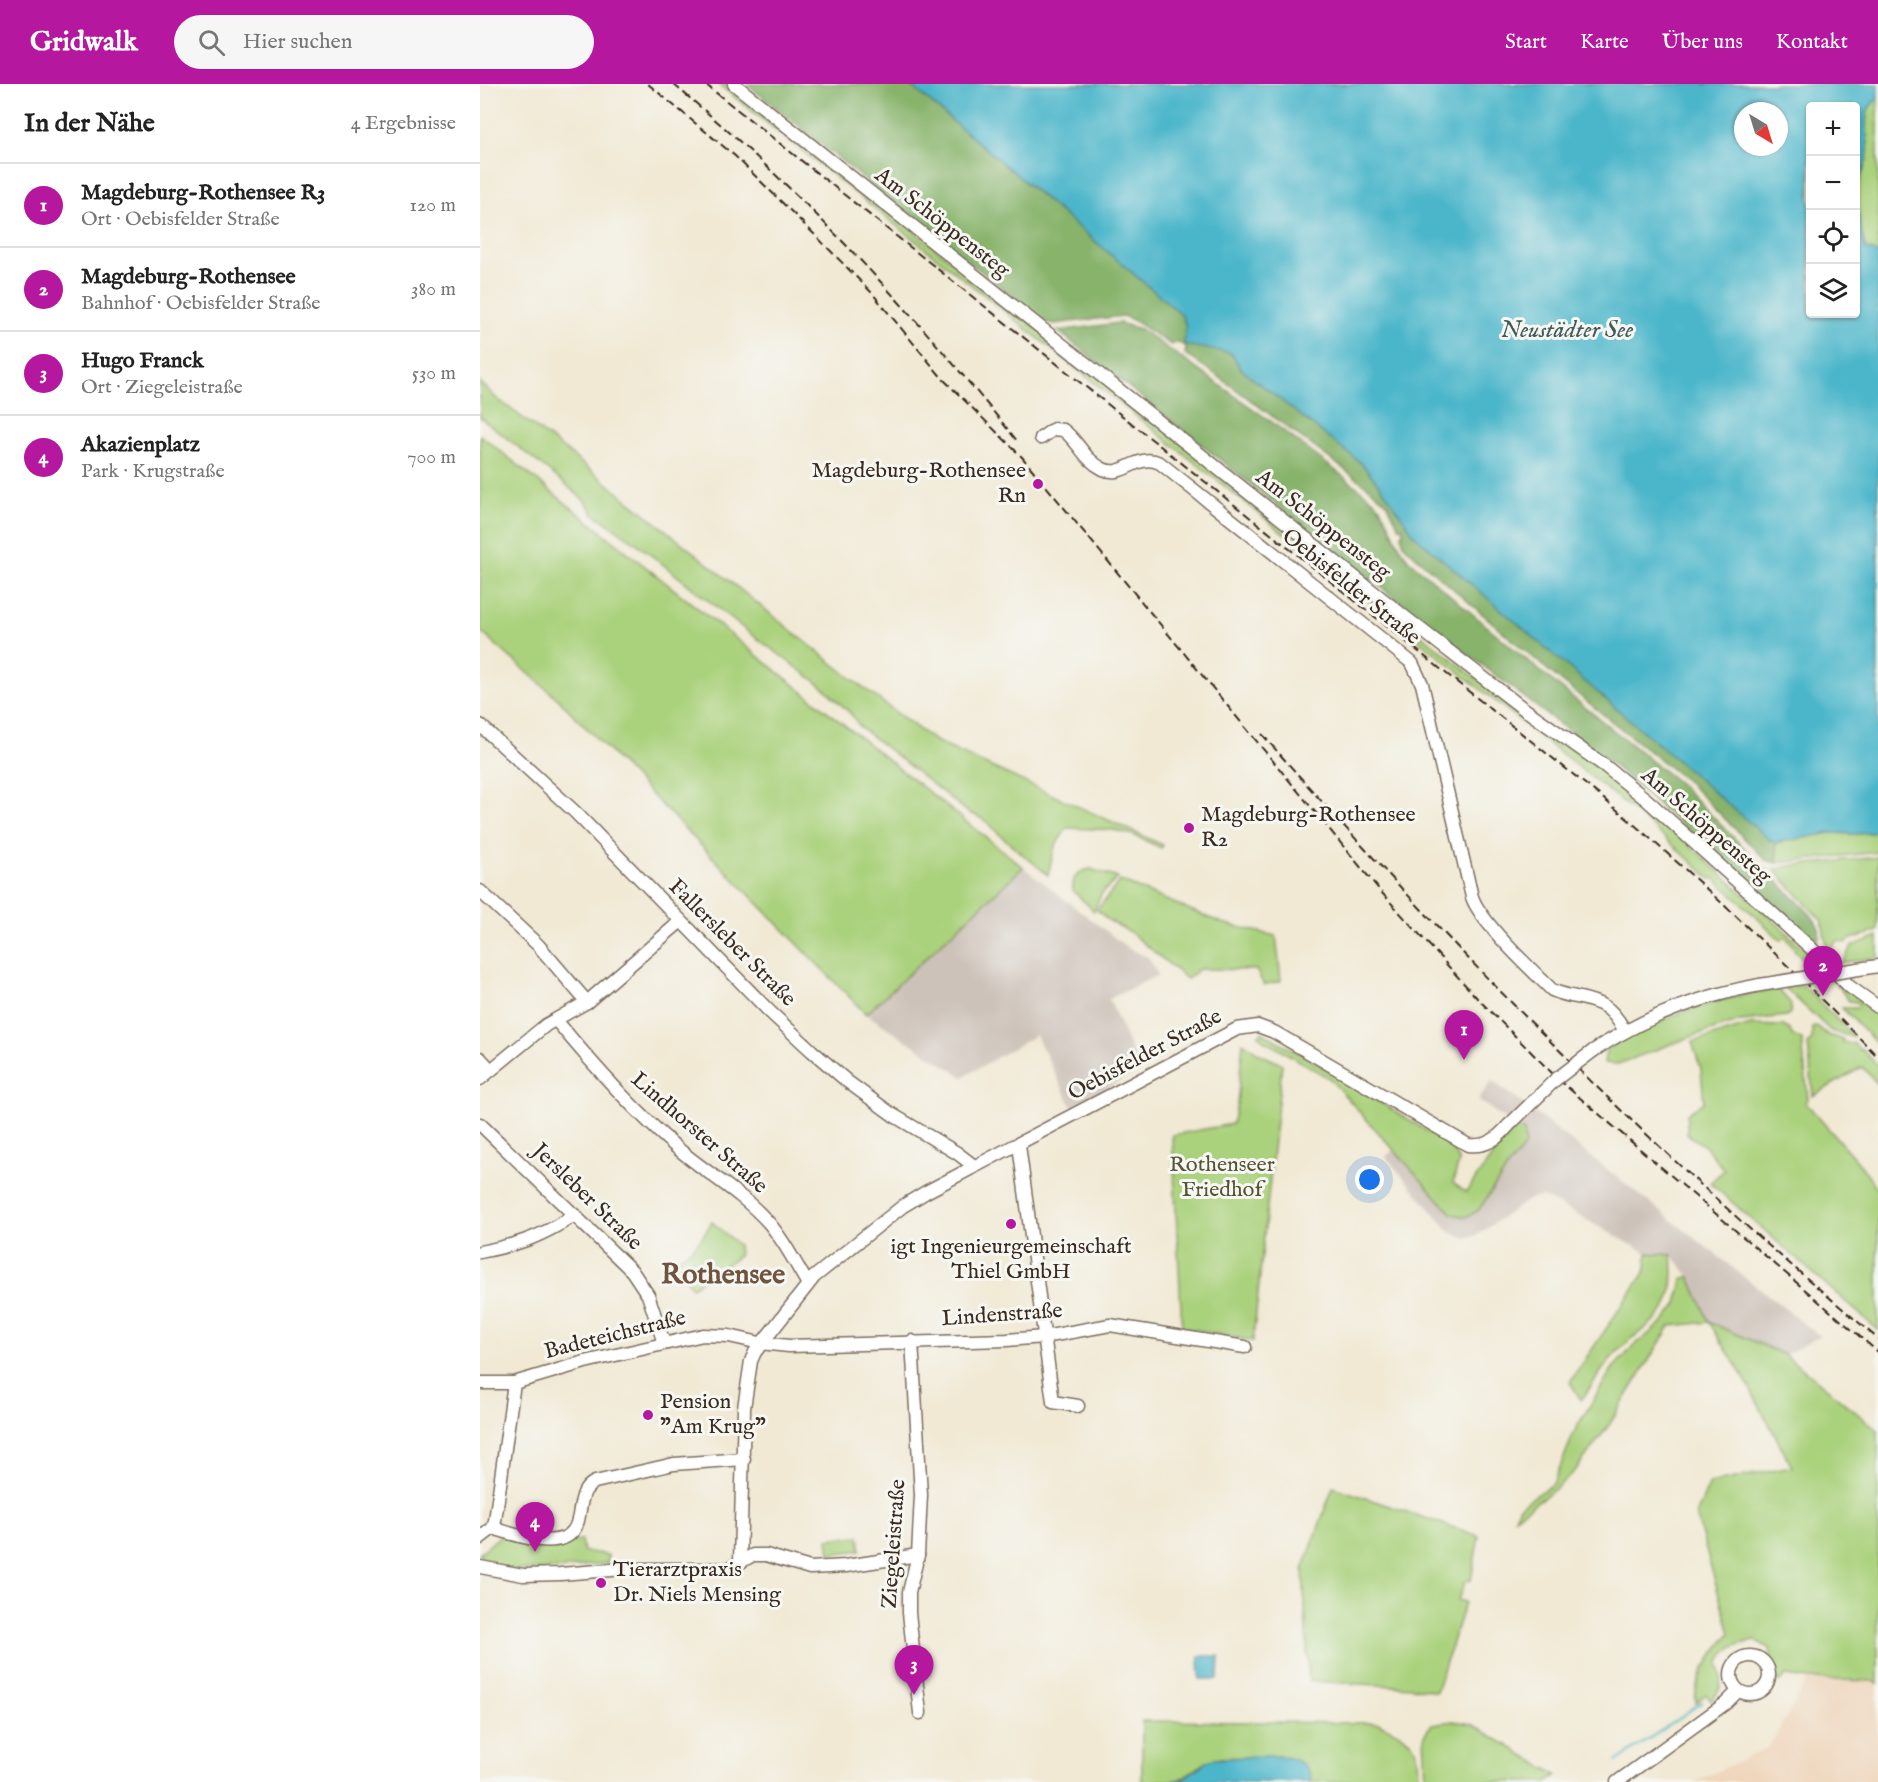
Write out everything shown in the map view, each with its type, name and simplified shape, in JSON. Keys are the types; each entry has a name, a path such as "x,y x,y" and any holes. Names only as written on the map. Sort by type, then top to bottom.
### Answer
{"street":[{"name":"Am Schöppensteg","path":"734,84 1420,628 1520,706 1605,766 1647,800 1755,897 1850,987 1878,1007"},
{"name":"Oebisfelder Straße","path":"1041,438 1054,429 1063,430 1085,456 1108,471 1121,470 1141,460 1153,460 1160,463 1412,663 1422,684 1476,907 1487,922 1552,990 1604,1005 1616,1015 1626,1031"},
{"name":"Fallersleber Straße","path":"480,725 575,812 769,1011 829,1066 893,1115 957,1153 974,1166"},
{"path":"480,891 531,938 587,1002"},
{"path":"480,1079 546,1025 587,1002 681,921"},
{"name":"Oebisfelder Straße","path":"740,1563 744,1408 751,1361 760,1343 808,1284 903,1206 974,1166 1019,1145 1237,1029 1252,1027 1267,1029 1297,1044 1468,1145 1483,1145 1491,1143 1555,1080 1593,1051 1626,1031 1687,1004 1726,992 1878,966"},
{"name":"Lindhorster Straße","path":"556,1020 598,1071 640,1113 677,1148 744,1199 762,1216 781,1238 808,1284"},
{"path":"480,1058 491,1070"},
{"name":"Jersleber Straße","path":"480,1124 576,1215 639,1279 652,1306 664,1343"},
{"path":"1019,1145 1053,1402 1078,1406"},
{"path":"480,1252 532,1240 576,1215"},
{"name":"Lindenstraße","path":"760,1343 789,1346 912,1341 989,1341 1044,1337 1110,1325 1245,1347"},
{"name":"Badeteichstraße","path":"480,1383 514,1383 585,1362 710,1334 760,1343"},
{"name":"Ziegeleistraße","path":"912,1341 921,1495 918,1555 909,1592 909,1612 920,1713"},
{"path":"480,1538 493,1528 514,1383"},
{"path":"493,1528 530,1539 560,1539 574,1529 583,1494 595,1482 674,1464 744,1460"},
{"path":"480,1567 515,1574 541,1575 624,1569 728,1569 753,1555 766,1555 810,1568 846,1566 918,1555"},
{"path":"1617,1782 1726,1703 1738,1691"}],"shaded area":[{"path":"1023,867 1128,948 1149,958 1158,975 1109,999 1140,1070 1072,1107 1036,1035 963,1077 866,1014"},
{"path":"1492,1081 1820,1336 1785,1355 1709,1322 1690,1277 1672,1255 1647,1253 1544,1197 1531,1198 1477,1235 1465,1238 1450,1232 1386,1157 1393,1150 1452,1214 1505,1171 1525,1146 1523,1132 1478,1100"},
{"path":"1808,1679 1873,1681 1878,1684 1878,1782 1695,1782 1769,1747"}],"green space":[{"path":"718,84 729,84 1512,707 1549,735 1593,763 1647,807 1824,966 1812,968 1785,937 1781,940 1714,878 1711,879 1639,815"},
{"path":"747,84 904,84 915,89 1181,314 1187,326 1231,353 1241,369 1361,463 1382,488 1776,843 1777,863 1766,860 1689,783 1550,672 1423,563 1404,545 1402,527 1399,527 1387,503 1371,489 1185,354 1186,347 1178,342 1171,345 1123,316 1053,324 1046,322"},
{"path":"1878,99 1878,255 1866,249 1860,226 1860,180 1866,164 1868,145 1867,113"},
{"path":"1119,323 1140,329 1272,422 1374,500 1410,561 1540,671 1679,783 1810,914 1819,932 1814,944 1767,902 1749,881 1743,879 1613,765 1401,603 1058,331"},
{"path":"480,382 495,397 564,449 861,686 932,739 1163,845 1161,848 1133,835 1114,830 1067,828 1055,846 1048,875 987,822 969,813 860,727 851,714 822,686 739,625 636,543 594,514 585,501 564,483 480,417"},
{"path":"480,435 1023,867 866,1014 558,699 480,631"},
{"path":"1878,832 1878,852 1777,863 1776,843 1830,833"},
{"path":"1878,857 1878,931 1845,943 1836,942 1828,953 1822,921 1775,870 1788,866"},
{"path":"1091,869 1118,878 1102,893 1094,911 1073,891 1076,876 1082,871"},
{"path":"1120,881 1222,923 1276,936 1281,981 1264,985 1256,970 1199,969 1187,979 1130,932 1108,920 1097,910"},
{"path":"1878,936 1878,957 1842,963 1852,946"},
{"path":"1834,980 1838,980 1878,1013 1878,1045 1842,1008 1856,1008 1859,1005 1857,1002 1849,1001"},
{"path":"1803,985 1853,1037 1831,1031 1785,988"},
{"path":"1778,989 1791,1004 1790,1013 1786,1016 1741,1021 1618,1064 1604,1063 1606,1050 1667,1018 1710,1003"},
{"path":"1751,1025 1783,1026 1789,1029 1793,1036 1802,1040 1808,1100 1805,1102 1862,1167 1878,1191 1878,1330 1710,1183 1724,1170 1706,1147 1687,1134 1687,1114 1704,1102 1701,1069 1692,1042"},
{"path":"1817,1026 1828,1035 1843,1039 1842,1042 1853,1043 1860,1050 1862,1049 1878,1066 1878,1084 1862,1067 1813,1096 1808,1043 1812,1040 1812,1028"},
{"path":"1262,1032 1451,1146 1459,1161 1453,1183 1466,1192 1499,1147 1517,1127 1524,1132 1525,1146 1478,1211 1466,1217 1452,1214 1329,1078 1263,1040 1259,1035"},
{"name":"Rothenseer Friedhof","path":"1243,1042 1260,1054 1282,1064 1253,1341 1182,1327 1172,1135 1232,1124 1237,1104"},
{"path":"712,1222 738,1245 739,1256 692,1287 670,1260 690,1251"},
{"path":"1647,1253 1672,1255 1673,1277 1667,1305 1660,1315 1614,1355 1581,1400 1570,1382 1646,1270"},
{"path":"1690,1277 1709,1322 1670,1326 1609,1425 1575,1471 1554,1490 1515,1517 1520,1506 1553,1484 1576,1428 1613,1368 1635,1345 1664,1321 1677,1304 1682,1280"},
{"path":"1709,1322 1785,1355 1878,1430 1878,1684 1873,1681 1786,1676 1776,1682 1770,1649 1755,1640 1738,1645 1725,1653 1718,1664 1721,1684 1718,1693 1711,1701 1706,1694 1696,1703 1701,1675 1730,1633 1696,1515 1710,1483 1792,1467 1747,1383"},
{"path":"1333,1487 1479,1536 1471,1580 1465,1582 1458,1600 1465,1602 1436,1692 1413,1687 1309,1681 1303,1570"},
{"path":"501,1535 541,1544 581,1540 583,1551 608,1555 608,1563 560,1569 513,1570 480,1562 480,1553"},
{"path":"859,1536 861,1550 830,1554 828,1539"},
{"path":"1142,1721 1378,1723 1400,1734 1412,1744 1418,1758 1419,1782 1311,1782 1310,1773 1282,1756 1220,1758 1206,1762 1177,1781 1142,1782"},
{"path":"1453,1721 1472,1724 1557,1775 1547,1782 1426,1782 1424,1735 1432,1724"}],"water":[{"name":"Neustädter See","path":"914,84 1878,84 1878,99 1872,104 1867,116 1868,152 1860,180 1860,102 1806,102 1806,318 1860,318 1860,224 1865,249 1874,251 1878,255 1878,832 1830,833 1776,843 1770,840 1415,536 1382,488 1361,463 1241,369 1231,353 1184,345 1186,326 1181,314 915,89"},
{"path":"1199,1656 1219,1656 1218,1679 1200,1679"},
{"path":"1268,1756 1296,1760 1307,1768 1311,1782 1165,1782 1183,1779 1213,1759"}],"waterway":[{"path":"1616,1762 1702,1702"}],"railway":[{"path":"648,84 735,156 815,235 872,293 943,379 1022,457 1382,893 1477,998 1559,1080 1878,1352"},
{"path":"673,84 767,167 855,254 979,394 1018,442"},
{"path":"705,84 1599,795 1742,922 1878,1057"},
{"path":"1262,734 1438,927 1561,1052 1751,1230 1878,1339"}],"place":[{"name":"Magdeburg-Rothensee Rn","path":"1038,484"},
{"name":"Magdeburg-Rothensee R2","path":"1189,828"},
{"name":"Magdeburg-Rothensee","path":"1823,996"},
{"name":"Magdeburg-Rothensee R3","path":"1464,1060"},
{"name":"igt Ingenieurgemeinschaft Thiel GmbH","path":"1011,1224"},
{"name":"Pension \"Am Krug\"","path":"648,1415"},
{"name":"Akazienplatz","path":"535,1552"},
{"name":"Tierarztpraxis Dr. Niels Mensing","path":"601,1583"},
{"name":"Hugo Franck","path":"914,1695"}],"district":[{"name":"Rothensee","path":"723,1275"}]}
